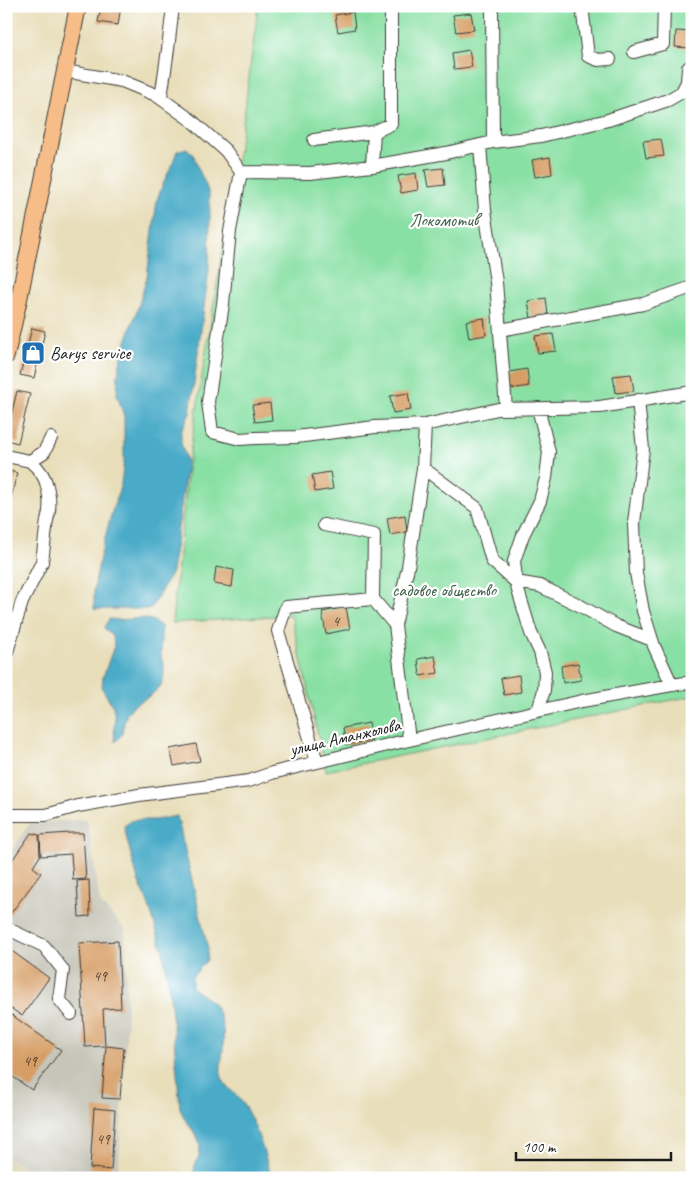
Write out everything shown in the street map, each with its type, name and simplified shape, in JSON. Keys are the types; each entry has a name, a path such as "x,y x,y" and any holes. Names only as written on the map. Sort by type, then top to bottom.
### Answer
{"main road":[{"path":"6,356 13,298 78,6"}],"street":[{"path":"161,98 173,6"},
{"path":"314,140 374,132 391,124 390,6"},
{"path":"492,6 493,142"},
{"path":"582,6 588,56 598,60 610,59"},
{"path":"634,52 663,44 664,6"},
{"path":"241,172 310,173 372,166 446,153 493,142 541,136 608,120 668,100 682,92 687,82 688,68 692,64"},
{"path":"64,71 122,81 156,95 191,120 226,151 241,172 230,232 223,304 208,402 212,432 240,439 296,437 375,427 424,425 498,408 600,407 692,392"},
{"path":"372,166 374,132"},
{"path":"480,145 485,210 496,282 506,408"},
{"path":"500,330 643,304 692,287"},
{"path":"638,400 643,449 634,523 636,573 643,611 652,640 672,685"},
{"path":"538,408 549,452 546,478 540,501 523,535 514,561 517,587 531,633 540,652 545,672 544,690 538,711"},
{"path":"409,740 395,626 408,567 424,468 424,425"},
{"path":"30,461 44,452 51,438"},
{"path":"6,456 30,461 40,471 46,483 50,507 42,562 22,602 6,655"},
{"path":"424,468 477,508 492,561 516,582 540,586 616,626 652,640"},
{"path":"324,525 374,535 374,599 395,626"},
{"path":"318,762 278,632 286,607 374,599"},
{"name":"улица Аманжолова","path":"6,815 46,815 78,806 139,795 249,781 272,773 409,740 582,701 692,682"},
{"path":"6,928 44,946 63,970 59,999 71,1014"}],"shaded area":[{"path":"87,819 100,903 125,929 127,1023 118,1177 48,1178 6,1157 6,859 30,823"},
{"path":"6,1157 41,1176 48,1178 6,1178"}],"green space":[{"path":"258,6 692,6 692,696 326,771 291,615 172,623 189,458 244,116"}],"water":[{"path":"187,148 194,156 209,195 209,269 190,413 181,432 181,443 187,462 172,572 150,609 94,609 94,589 100,557 121,484 124,461 124,416 117,395 122,352 147,277 157,200 177,151"},
{"path":"141,618 152,620 161,626 161,657 164,677 160,687 133,706 127,713 122,734 115,742 113,707 102,688 103,677 114,646 113,636 104,628 109,619"},
{"path":"177,816 208,949 207,960 192,977 192,987 210,1001 220,1017 224,1035 222,1078 241,1101 251,1118 264,1153 270,1178 193,1178 200,1145 180,1108 171,1004 163,951 147,900 138,880 124,826 133,820 155,820"}],"building":[{"path":"101,6 121,6 118,25 98,22"},
{"path":"353,12 355,29 338,32 335,15"},
{"path":"471,13 474,30 456,32 453,15"},
{"path":"676,31 692,32 692,48 675,47"},
{"path":"469,50 472,67 454,69 452,53"},
{"path":"661,139 664,156 646,158 643,141"},
{"path":"550,157 552,174 535,177 532,160"},
{"path":"443,168 445,185 428,187 425,170"},
{"path":"416,173 418,190 401,193 398,176"},
{"path":"546,298 548,315 531,318 528,301"},
{"path":"484,318 486,335 469,338 466,321"},
{"name":"Barys service","path":"32,328 45,331 34,378 20,375"},
{"path":"553,334 556,351 538,353 535,336"},
{"path":"527,369 529,386 511,389 509,372"},
{"path":"631,374 634,391 616,393 613,376"},
{"path":"17,391 30,394 18,443 6,440"},
{"path":"408,393 411,410 393,413 390,396"},
{"path":"270,403 272,420 255,422 252,405"},
{"path":"6,470 17,473 7,514 6,514"},
{"path":"330,472 333,489 315,492 312,475"},
{"path":"405,515 407,532 390,535 387,518"},
{"path":"216,567 234,570 232,587 214,584"},
{"path":"346,607 350,629 326,634 322,612"},
{"path":"435,656 438,673 420,676 418,659"},
{"path":"578,663 581,680 563,683 561,666"},
{"path":"519,675 521,692 504,695 501,678"},
{"path":"369,723 372,740 346,745 343,728"},
{"path":"196,744 200,761 174,766 170,749"},
{"path":"31,833 39,835 40,856 33,867 41,873 8,917 6,916 6,869"},
{"path":"83,833 86,879 73,880 71,854 41,856 40,835"},
{"path":"89,880 90,916 79,917 77,881"},
{"path":"118,941 121,1008 103,1009 105,1046 85,1047 79,943"},
{"path":"9,949 49,978 22,1016 6,1005 6,955"},
{"path":"6,1011 61,1050 32,1090 6,1072"},
{"path":"106,1046 124,1048 120,1099 102,1098"},
{"path":"94,1108 115,1110 111,1170 90,1168"}],"place":[{"name":"Barys service","path":"33,353"}],"park label":[{"name":"Локомотив","path":"444,220"},
{"name":"садовое общество","path":"444,590"}]}
